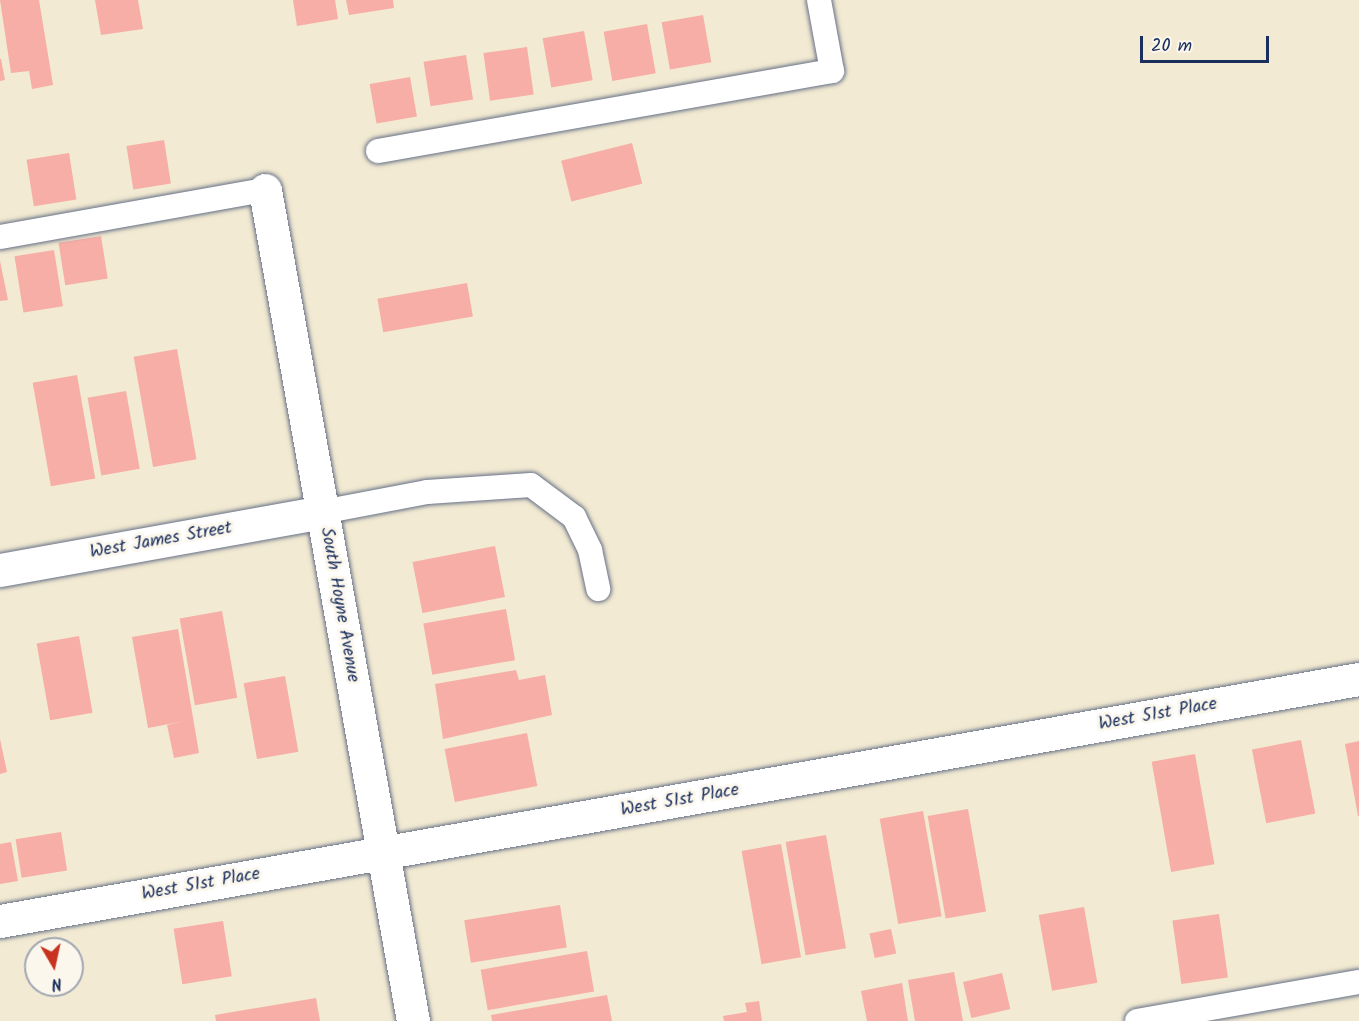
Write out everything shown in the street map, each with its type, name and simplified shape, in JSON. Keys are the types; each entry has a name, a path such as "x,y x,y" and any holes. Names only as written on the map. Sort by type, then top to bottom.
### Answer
{"street":[{"name":"South Hoyne Avenue","path":"265,190 413,1021"},
{"name":"West James Street","path":"0,570 322,512"},
{"name":"West 51st Place","path":"0,921 1359,679"}],"lane":[{"path":"378,151 832,71 819,0"},
{"path":"0,237 265,190"},
{"path":"322,512 427,492 531,485 574,517 590,550 598,589"},
{"path":"1137,1021 1359,982"}],"building":[{"path":"0,0 39,0 53,85 32,89 29,71 11,73"},
{"path":"95,0 138,0 143,29 101,35"},
{"path":"293,0 335,0 338,19 297,26"},
{"path":"346,0 393,0 394,8 349,15"},
{"path":"703,15 711,62 670,70 662,22"},
{"path":"647,24 656,73 612,81 604,32"},
{"path":"584,31 593,80 551,88 543,38"},
{"path":"527,47 534,95 490,101 483,53"},
{"path":"466,55 473,99 431,106 424,62"},
{"path":"0,59 5,80 0,81"},
{"path":"410,77 417,116 377,124 370,84"},
{"path":"164,140 171,183 133,189 126,146"},
{"path":"632,143 642,184 571,201 561,161"},
{"path":"69,153 76,199 34,206 27,160"},
{"path":"101,236 108,278 65,285 59,243"},
{"path":"54,250 63,306 23,313 14,256"},
{"path":"0,261 8,300 0,301"},
{"path":"467,283 473,316 383,332 377,299"},
{"path":"177,349 196,459 153,467 134,357"},
{"path":"77,375 95,478 51,486 33,383"},
{"path":"126,391 140,469 101,476 88,398"},
{"path":"495,546 505,597 422,613 413,562"},
{"path":"506,609 515,660 432,675 423,624"},
{"path":"222,611 237,698 195,705 180,618"},
{"path":"178,629 199,753 174,758 167,725 185,721 148,728 132,637"},
{"path":"79,636 93,713 50,720 37,643"},
{"path":"516,670 519,680 545,675 552,715 443,739 435,684"},
{"path":"285,676 298,752 257,759 244,683"},
{"path":"527,733 537,786 455,802 445,749"},
{"path":"0,739 7,772 0,774"},
{"path":"1301,740 1315,814 1266,823 1252,750"},
{"path":"1359,741 1359,816 1358,816 1345,744"},
{"path":"1195,754 1214,864 1171,872 1152,762"},
{"path":"968,809 986,911 946,919 928,816"},
{"path":"923,811 942,916 898,924 880,819"},
{"path":"61,832 67,871 22,878 16,839"},
{"path":"826,835 846,948 806,955 786,842"},
{"path":"11,842 18,881 0,884 0,844"},
{"path":"781,844 801,957 762,964 742,851"},
{"path":"560,905 567,947 471,963 464,920"},
{"path":"1084,907 1097,983 1052,991 1039,915"},
{"path":"1219,914 1228,977 1181,984 1172,921"},
{"path":"223,921 232,976 182,984 174,929"},
{"path":"891,929 896,953 875,958 869,934"},
{"path":"587,951 594,991 488,1010 481,970"},
{"path":"954,972 963,1021 915,1021 908,980"},
{"path":"1002,973 1010,1009 971,1018 963,982"},
{"path":"902,983 908,1021 867,1021 861,991"},
{"path":"607,995 612,1021 492,1021 491,1015"},
{"path":"316,998 320,1021 216,1021 215,1015"},
{"path":"759,1001 762,1021 724,1021 723,1016 747,1012 745,1003"}]}
